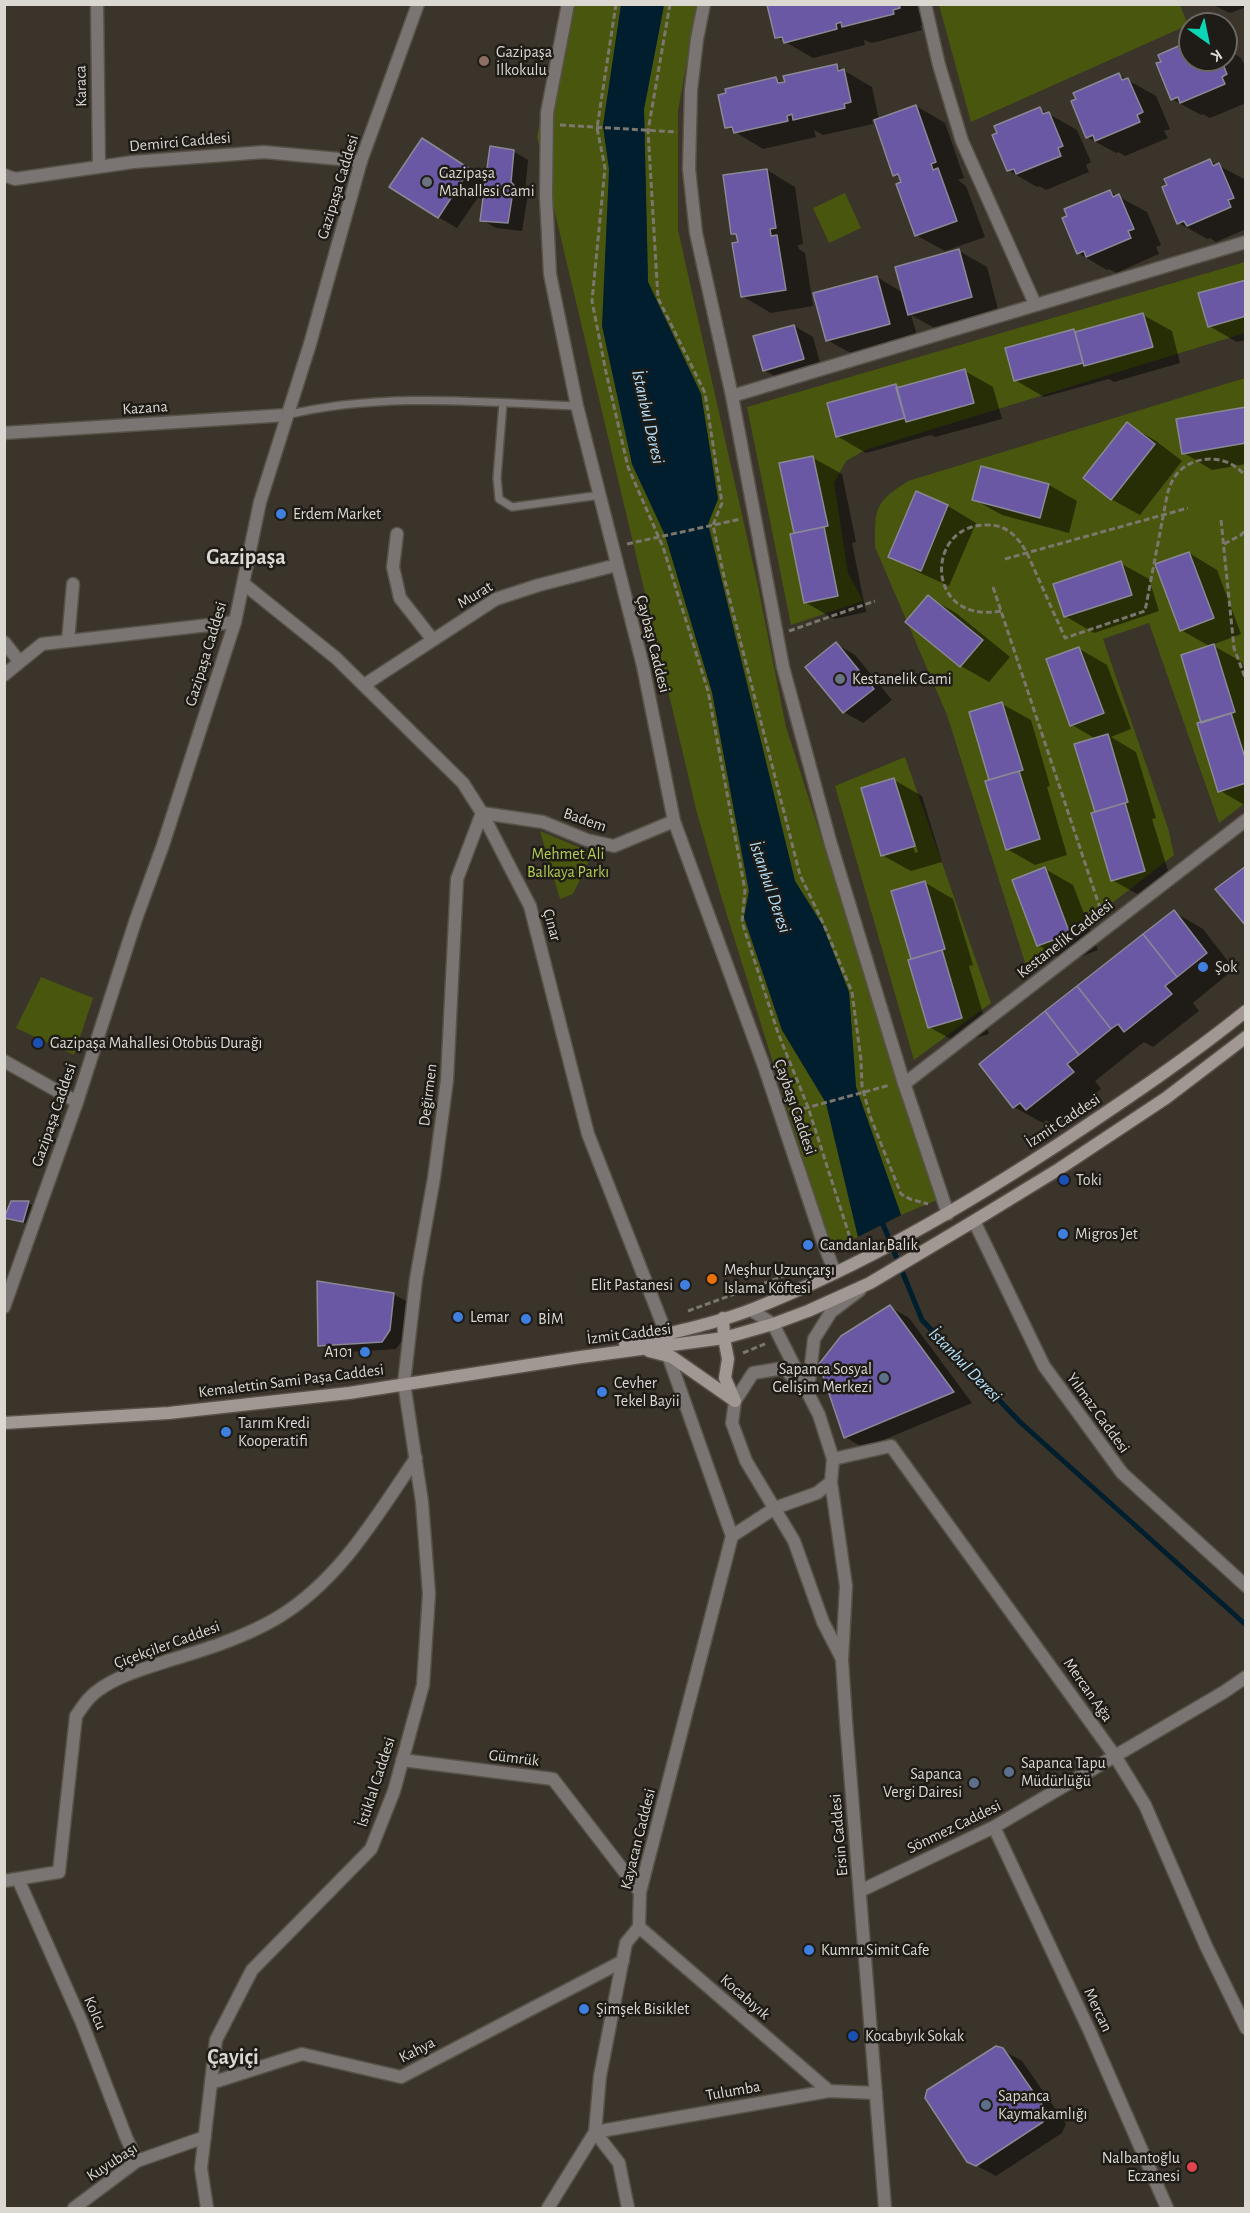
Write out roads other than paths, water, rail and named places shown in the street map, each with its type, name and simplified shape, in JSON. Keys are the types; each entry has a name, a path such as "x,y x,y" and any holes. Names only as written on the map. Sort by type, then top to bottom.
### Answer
{"main road":[{"name":"İzmit Caddesi","path":"581,1357 751,1310 835,1273 924,1228 1154,1081 1245,1011"},
{"name":"İzmit Caddesi","path":"581,1357 724,1338 808,1311 870,1283 1059,1169 1166,1098 1245,1037"},
{"path":"723,1318 728,1359 725,1378 735,1401"},
{"path":"641,1348 668,1355 735,1401"},
{"name":"Kemalettin Sami Paşa Caddesi","path":"4,1423 169,1413 349,1393 581,1357"}],"street":[{"name":"Karaca","path":"97,4 99,167"},
{"name":"Gazipaşa Caddesi","path":"4,1307 77,1102 235,622 260,502 310,344 361,161 418,4"},
{"name":"Çaybaşı Caddesi","path":"568,4 547,113 546,196 550,274 577,406 643,666 674,821 765,1069 835,1273"},
{"path":"704,4 691,90 689,170 696,233 732,396 783,667 830,841 903,1082 948,1214"},
{"path":"925,4 939,65 962,141 1035,304"},
{"name":"Demirci Caddesi","path":"4,175 15,179 134,162 264,152 361,161"},
{"path":"732,396 1245,242"},
{"name":"Kazana","path":"4,434 287,415"},
{"path":"397,534 393,567 400,598 433,640"},
{"name":"Murat","path":"364,685 496,599 539,585 617,565"},
{"path":"68,641 73,584"},
{"name":"Çınar","path":"244,584 336,658 463,783 482,813 530,906 588,1134 666,1333"},
{"path":"4,675 42,644 235,622"},
{"path":"4,642 20,661"},
{"name":"Badem","path":"482,813 543,822 587,840 614,846 674,821"},
{"name":"Değirmen","path":"404,1383 416,1279 434,1178 447,1080 457,879 482,813"},
{"name":"Kestanelik Caddesi","path":"903,1082 1245,820"},
{"path":"4,1061 77,1102"},
{"name":"Yılmaz Caddesi","path":"974,1221 1044,1366 1122,1473 1245,1586"},
{"path":"808,1392 814,1339 831,1312 870,1283"},
{"path":"751,1310 773,1324 781,1338 819,1415 834,1459"},
{"path":"668,1355 732,1536 775,1508 817,1493 831,1482"},
{"path":"808,1392 784,1368 753,1373 735,1401 732,1423 746,1461 794,1542 823,1622 842,1660"},
{"name":"İstiklal Caddesi","path":"207,2208 201,2168 216,2040 252,1970 371,1849 394,1791 423,1685 429,1594 422,1502 404,1383"},
{"name":"Mercan Ağa","path":"834,1459 891,1446 1115,1756 1145,1805 1206,1946 1245,2028"},
{"name":"Çiçekçiler Caddesi","path":"4,1881 59,1872 76,1716 87,1700 100,1689 125,1675 240,1637 303,1602 354,1549 416,1458"},
{"name":"Ersin Caddesi","path":"834,1459 831,1482 846,1587 842,1660 885,2208"},
{"name":"Kayacan Caddesi","path":"548,2208 595,2132 600,2076 626,1943 639,1927 640,1892 732,1536"},
{"name":"Sönmez Caddesi","path":"860,1891 994,1827 1224,1692 1245,1677"},
{"name":"Gümrük","path":"402,1760 553,1779 640,1892"},
{"name":"Mercan","path":"994,1827 1090,2032 1167,2208"},
{"name":"Kolcu","path":"18,1879 82,2024 137,2161"},
{"name":"Kocabıyık","path":"639,1927 829,2091"},
{"name":"Kahya","path":"211,2083 302,2054 401,2077 623,1961"},
{"name":"Tulumba","path":"595,2132 829,2091 876,2093"},
{"path":"595,2132 619,2163 627,2208"},
{"name":"Kuyubaşı","path":"74,2208 137,2161 205,2138"}],"lane":[{"path":"287,415 321,407 396,401 577,406"},
{"path":"503,403 497,478 499,499 512,507 601,495"}],"water":[{"path":"621,5 664,5 644,109 648,282 701,394 718,499 708,524 795,881 823,926 849,992 856,1087 901,1215 858,1237 826,1103 782,1030 744,917 749,891 712,692 665,535 632,464 602,326 609,169 603,126"}],"waterway":[{"name":"İstanbul Deresi","path":"880,1217 922,1320 1020,1422 1246,1625"}],"place":[{"name":"Gazipaşa İlkokulu","path":"484,61"},
{"name":"Gazipaşa Mahallesi Cami","path":"427,182"},
{"name":"Erdem Market","path":"281,514"},
{"name":"Kestanelik Cami","path":"840,679"},
{"name":"Şok","path":"1203,967"},
{"name":"Gazipaşa Mahallesi Otobüs Durağı","path":"38,1043"},
{"name":"Toki","path":"1064,1180"},
{"name":"Migros Jet","path":"1063,1234"},
{"name":"Candanlar Balık","path":"808,1245"},
{"name":"Meşhur Uzunçarşı Islama Köftesi","path":"712,1279"},
{"name":"Elit Pastanesi","path":"685,1285"},
{"name":"Lemar","path":"458,1317"},
{"name":"BİM","path":"526,1319"},
{"name":"A101","path":"365,1352"},
{"name":"Sapanca Sosyal Gelişim Merkezi","path":"884,1378"},
{"name":"Cevher Tekel Bayii","path":"602,1392"},
{"name":"Tarım Kredi Kooperatifi","path":"226,1432"},
{"name":"Sapanca Tapu Müdürlüğü","path":"1009,1772"},
{"name":"Sapanca Vergi Dairesi","path":"974,1783"},
{"name":"Kumru Simit Cafe","path":"809,1950"},
{"name":"Şimşek Bisiklet","path":"584,2009"},
{"name":"Kocabıyık Sokak","path":"853,2036"},
{"name":"Sapanca Kaymakamlığı","path":"986,2105"},
{"name":"Nalbantoğlu Eczanesi","path":"1192,2167"}],"district":[{"name":"Gazipaşa","path":"246,557"},
{"name":"Çayiçi","path":"233,2057"}],"park label":[{"name":"Mehmet Ali Balkaya Parkı","path":"568,863"}]}
